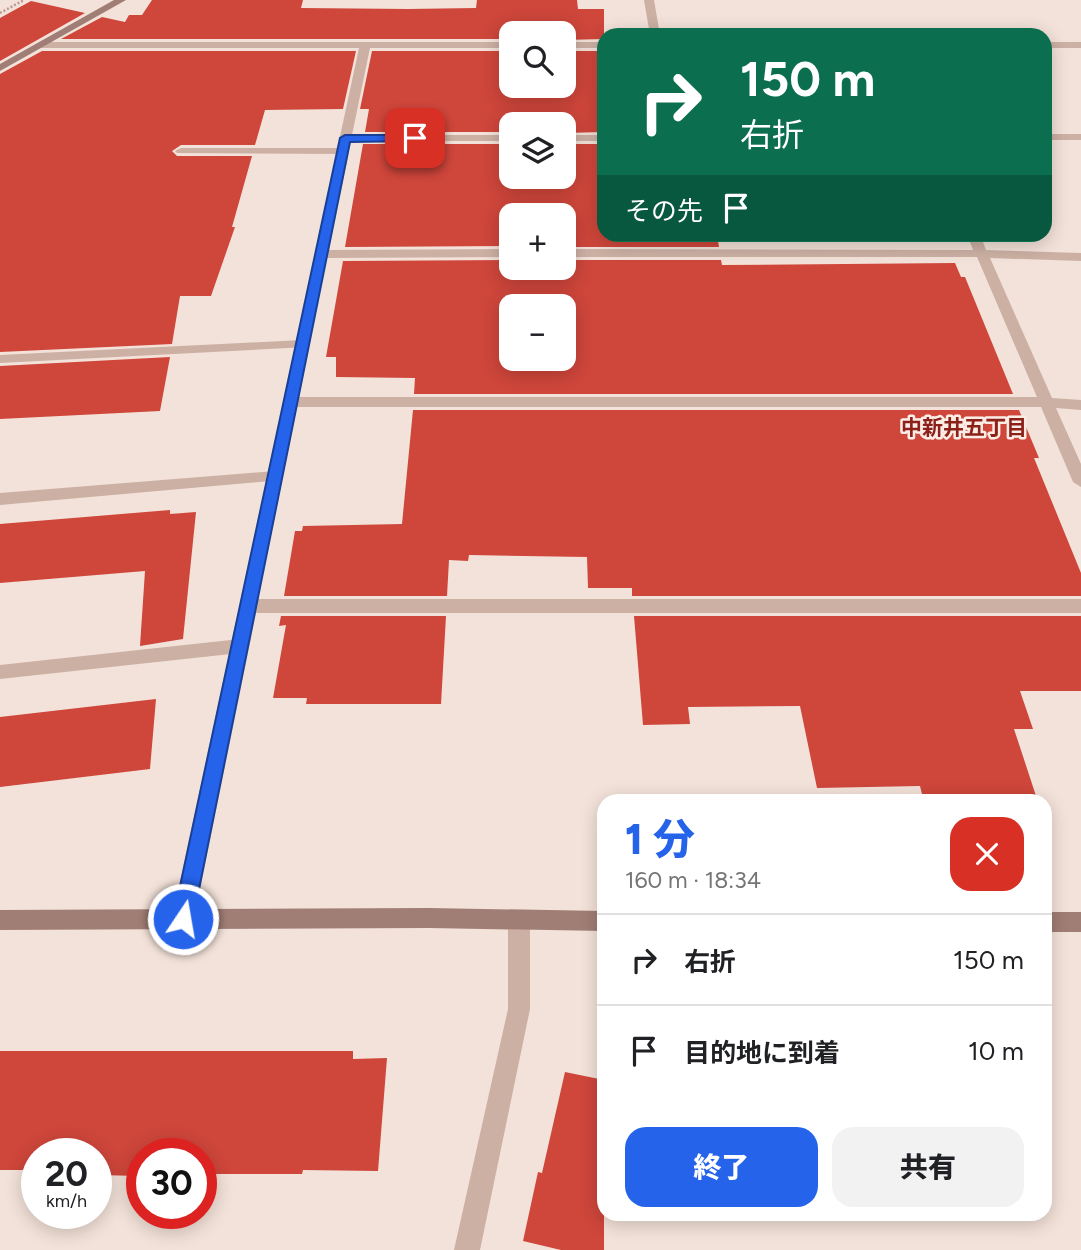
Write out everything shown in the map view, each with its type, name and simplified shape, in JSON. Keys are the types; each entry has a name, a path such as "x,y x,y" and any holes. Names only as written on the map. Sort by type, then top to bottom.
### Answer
{"street":[{"path":"0,68 121,0"},
{"path":"649,0 654,28"},
{"path":"42,45 499,45"},
{"path":"576,45 597,45"},
{"path":"1052,45 1081,45"},
{"path":"183,919 365,46"},
{"path":"1052,137 1081,137"},
{"path":"576,138 597,138"},
{"path":"181,151 499,139"},
{"path":"977,242 1081,482"},
{"path":"321,254 499,253"},
{"path":"576,253 982,254 1081,257"},
{"path":"0,359 302,344"},
{"path":"289,402 1045,402 1081,405"},
{"path":"0,499 275,477"},
{"path":"247,606 1081,606"},
{"path":"0,672 240,646"},
{"path":"0,920 429,918 597,921"},
{"path":"467,1250 519,1009 519,921"},
{"path":"1052,922 1081,922"}],"path":[{"path":"0,13 24,0"}],"building":[{"path":"152,0 303,0 301,8 408,9 476,8 477,0 577,0 578,9 604,9 604,28 597,28 597,39 576,40 576,21 499,21 499,39 61,39 102,17 125,22 129,15 142,15"},
{"path":"31,1 85,13 0,61 0,18"},
{"path":"42,51 356,51 343,109 265,110 255,145 181,145 172,151 177,156 252,156 232,227 235,227 211,296 180,296 172,344 0,352 0,74"},
{"path":"372,51 499,51 499,98 576,98 576,51 597,51 597,132 576,133 576,112 499,112 499,132 365,132 369,109 360,109"},
{"path":"363,144 499,144 499,189 576,189 576,144 597,144 597,242 718,242 719,247 576,247 576,203 499,203 499,246 345,247"},
{"path":"499,260 499,280 576,280 576,260 721,260 722,265 955,263 961,277 965,277 1013,394 414,394 415,378 336,377 336,357 326,357 343,261"},
{"path":"170,357 160,411 0,419 0,366"},
{"path":"413,410 1019,410 1039,458 1034,458 1081,573 1081,596 632,596 632,588 588,588 587,557 469,555 468,561 449,560 447,596 284,596 295,531 302,531 303,526 402,524"},
{"path":"170,510 170,514 196,512 183,639 140,646 145,571 0,583 0,524"},
{"path":"281,616 446,616 441,704 306,704 307,698 273,698 286,625 279,626"},
{"path":"634,616 1081,616 1081,691 1020,691 1033,729 1014,729 1035,794 922,794 920,786 817,788 800,706 688,707 690,724 643,725"},
{"path":"156,699 150,769 0,787 0,717"},
{"path":"0,1051 353,1051 353,1059 387,1058 378,1171 303,1170 302,1174 217,1174 217,1138 126,1138 126,1176 112,1175 112,1138 21,1138 21,1170 0,1170"},
{"path":"565,1072 597,1079 597,1221 604,1221 604,1250 561,1250 523,1241 538,1172 542,1173"}],"district":[{"name":"中新井五丁目","path":"964,427"}],"route":[{"path":"183,919 345,138 415,138"}]}
